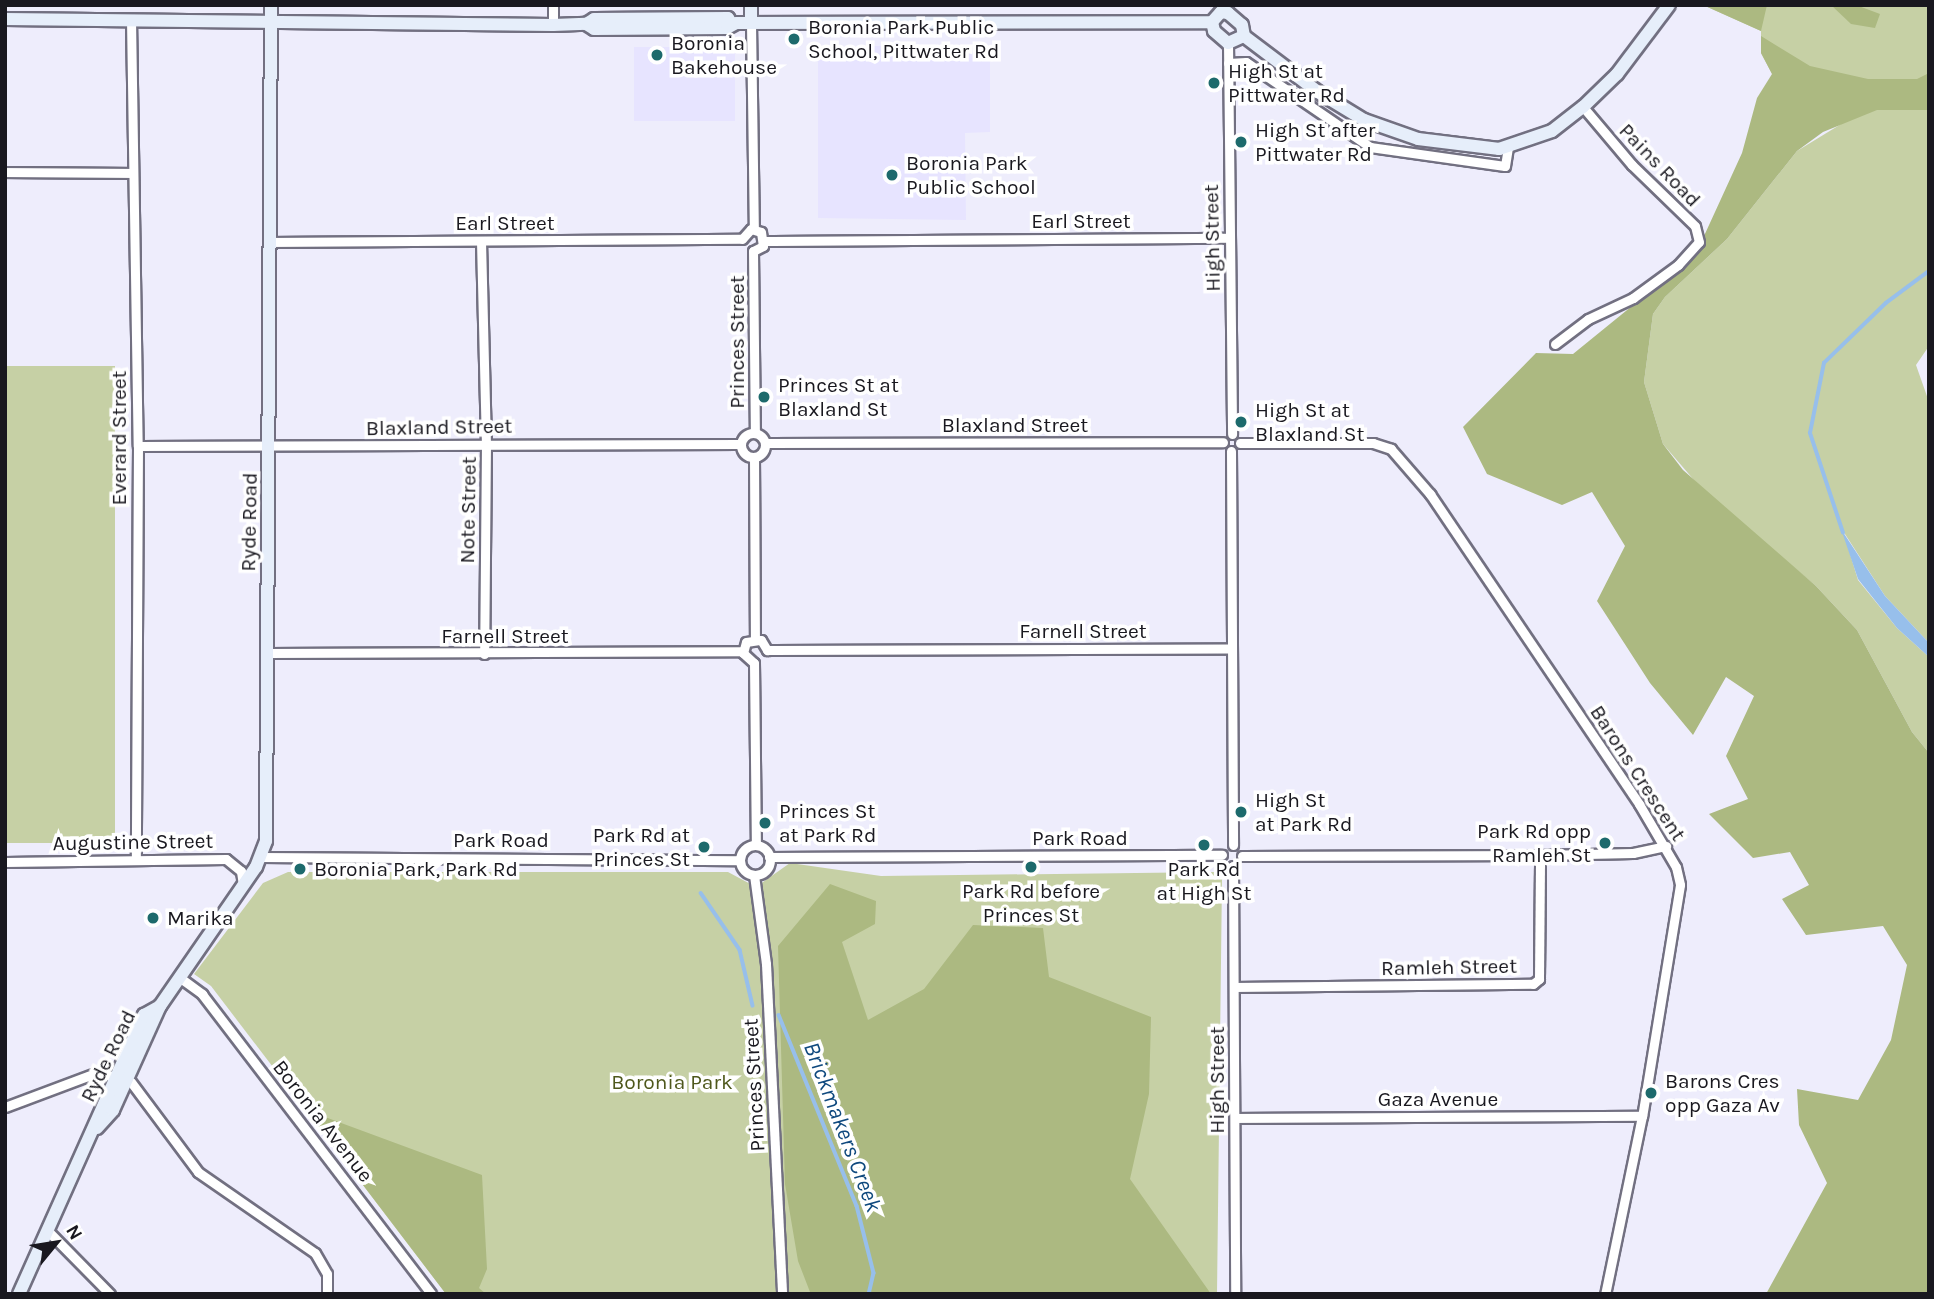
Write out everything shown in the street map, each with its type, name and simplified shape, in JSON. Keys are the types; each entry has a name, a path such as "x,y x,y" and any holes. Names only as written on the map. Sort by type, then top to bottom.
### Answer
{"main road":[{"name":"Ryde Road","path":"19,1294 97,1128 113,1110 121,1078 160,1006 262,857 269,824 268,242 271,5"},
{"path":"751,5 751,23"},
{"path":"1244,36 1228,43 1214,31 1213,22 1221,12 1229,9 1242,25 1244,36 1326,98 1382,128 1469,148 1508,148 1552,131 1583,107 1617,74 1669,5"},
{"path":"5,19 586,24 601,29 727,28 731,23 1213,22"}],"street":[{"path":"553,5 553,24"},
{"name":"Everard Street","path":"131,19 138,446 136,857"},
{"path":"751,23 754,229 764,241 754,251 744,247 742,239 744,233 754,229"},
{"name":"High Street","path":"1228,43 1232,434"},
{"path":"1228,63 1246,62 1370,147 1505,166 1508,148"},
{"name":"Pains Road","path":"1555,344 1588,319 1633,298 1699,242 1695,226 1632,165 1583,107"},
{"path":"5,172 133,173"},
{"name":"Earl Street","path":"764,241 1230,238"},
{"name":"Earl Street","path":"268,242 742,239"},
{"name":"Note Street","path":"481,241 486,443 484,654"},
{"name":"Princes Street","path":"754,251 755,432"},
{"path":"755,432 766,443 763,453 754,457 744,454 741,444 745,435 755,432"},
{"path":"1231,451 1240,443 1232,434 1223,442 1231,451 1233,845 1242,856"},
{"name":"Blaxland Street","path":"766,443 1223,442"},
{"name":"Barons Crescent","path":"1240,443 1373,443 1391,449 1430,494 1666,846 1680,885 1642,1116 1605,1294"},
{"name":"Blaxland Street","path":"138,446 741,444"},
{"path":"754,457 755,639"},
{"path":"754,663 765,658 767,650 764,643 755,639 746,642 743,651 754,663 756,845 769,858 767,869 754,875 743,869 740,860 747,848 756,845"},
{"name":"Farnell Street","path":"767,650 1230,648"},
{"name":"Farnell Street","path":"267,653 743,651"},
{"path":"1233,845 1222,855 1233,866 1242,856 1633,853 1666,846"},
{"name":"Park Road","path":"769,858 1222,855"},
{"name":"Ramleh Street","path":"1234,987 1533,984 1539,979 1540,855"},
{"name":"Augustine Street","path":"5,862 136,857 226,859 241,871 243,886"},
{"name":"Park Road","path":"262,857 740,860"},
{"name":"High Street","path":"1233,866 1235,1294"},
{"name":"Princes Street","path":"754,875 766,964 782,1294"},
{"name":"Boronia Avenue","path":"179,977 202,994 431,1294"},
{"path":"5,1107 99,1072 121,1078 198,1172 315,1253 327,1274 327,1294"},
{"name":"Gaza Avenue","path":"1234,1118 1642,1116"},
{"path":"47,1230 110,1294"}],"shaded area":[{"name":"Boronia Park Public School","path":"818,46 990,46 990,132 965,133 966,220 818,218"},
{"path":"634,47 735,47 735,121 634,121"}],"green space":[{"path":"1703,5 1929,5 1929,346 1916,365 1929,402 1929,643 1885,596 1843,531 1858,580 1897,628 1929,657 1929,753 1912,732 1857,630 1816,586 1706,494 1663,444 1644,382 1653,314 1665,297 1727,239 1797,151 1851,118 1778,85 1761,53 1761,31"},
{"path":"1703,5 1767,5 1761,31"},
{"path":"1831,5 1856,5 1880,14 1875,28 1851,24"},
{"path":"1761,36 1810,66 1868,79 1917,79 1929,73 1929,110 1877,110 1823,132 1797,151 1727,239 1665,297 1653,314 1644,382 1663,444 1683,470 1816,586 1857,630 1912,732 1929,753 1927,1294 1766,1294 1827,1183 1799,1125 1797,1089 1858,1100 1891,1040 1907,965 1883,926 1806,935 1782,899 1809,885 1790,852 1753,858 1709,814 1748,799 1726,756 1754,696 1726,677 1693,735 1650,683 1597,601 1625,546 1592,492 1562,505 1487,474 1463,427 1536,353 1573,354 1648,293 1689,244 1704,236 1742,153 1757,98 1772,74 1761,53"},
{"path":"5,366 115,366 115,843 5,843"},
{"name":"Boronia Park","path":"790,863 881,876 1216,872 1222,879 1217,1294 446,1294 211,986 194,974 263,883 288,872 728,872 756,887"},
{"path":"830,884 876,901 875,924 842,942 868,1020 924,989 973,925 1043,928 1049,977 1151,1017 1149,1094 1130,1179 1211,1294 806,1294 810,1292 798,1261 785,1184 778,946"},
{"path":"306,1110 482,1175 487,1269 479,1288 486,1294 446,1294"}],"water":[{"path":"1841,529 1885,596 1929,643 1929,657 1897,628 1858,579"}],"waterway":[{"path":"1843,533 1810,433 1824,363 1886,303 1929,271"},
{"name":"Brickmakers Creek","path":"701,893 740,950 753,1006"},
{"name":"Brickmakers Creek","path":"779,1015 857,1206 874,1273 869,1294"}],"place":[{"name":"Boronia Park Public School, Pittwater Rd","path":"794,39"},
{"name":"Boronia Bakehouse","path":"657,55"},
{"name":"High St at Pittwater Rd","path":"1214,83"},
{"name":"High St after Pittwater Rd","path":"1241,142"},
{"name":"Boronia Park Public School","path":"892,175"},
{"name":"Princes St at Blaxland St","path":"764,397"},
{"name":"High St at Blaxland St","path":"1241,422"},
{"name":"High St at Park Rd","path":"1241,812"},
{"name":"Princes St at Park Rd","path":"765,823"},
{"name":"Park Rd opp Ramleh St","path":"1605,843"},
{"name":"Park Rd at High St","path":"1204,845"},
{"name":"Park Rd at Princes St","path":"704,847"},
{"name":"Park Rd before Princes St","path":"1031,867"},
{"name":"Boronia Park, Park Rd","path":"300,869"},
{"name":"Marika","path":"153,918"},
{"name":"Barons Cres opp Gaza Av","path":"1651,1093"}]}
